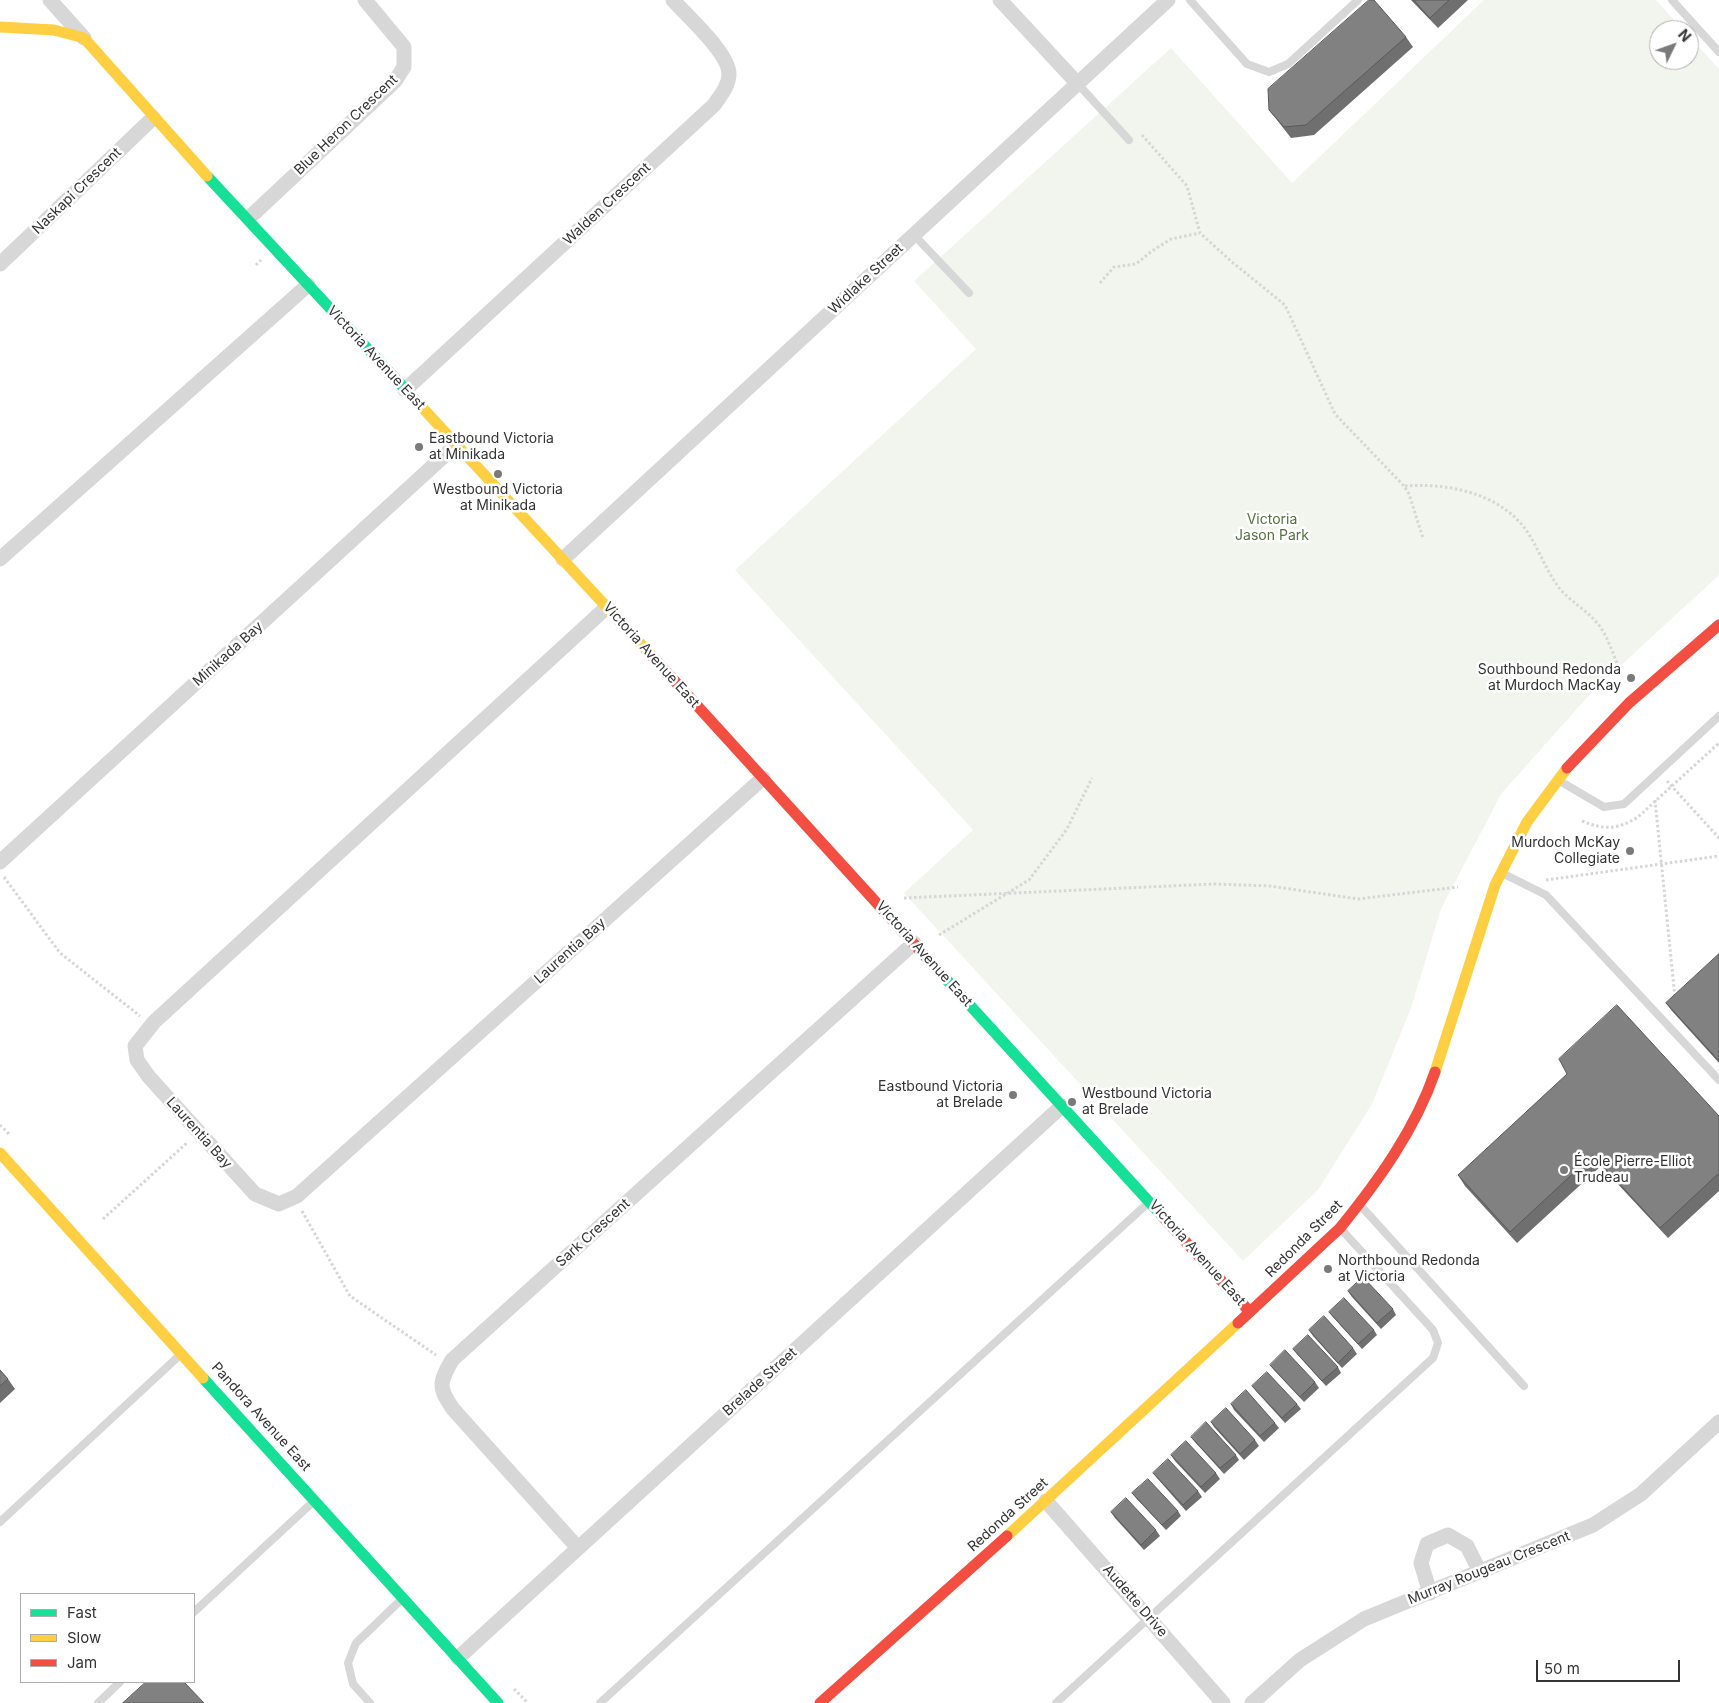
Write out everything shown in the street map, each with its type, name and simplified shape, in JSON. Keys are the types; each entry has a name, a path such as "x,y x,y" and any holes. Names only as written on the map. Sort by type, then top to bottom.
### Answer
{"street":[{"name":"Victoria Avenue East","path":"50,0 153,118 249,218 308,285 563,559 1250,1312"},
{"name":"Blue Heron Crescent","path":"249,218 395,81 404,67 404,47 365,0"},
{"name":"Walden Crescent","path":"405,390 714,105 725,89 729,74 724,57 673,0"},
{"path":"1000,0 1077,83"},
{"name":"Widlake Street","path":"563,559 1168,0"},
{"path":"0,27 54,30 84,38"},
{"name":"Naskapi Crescent","path":"0,264 153,118"},
{"path":"0,559 308,285"},
{"name":"Minikada Bay","path":"1,868 456,445"},
{"name":"Laurentia Bay","path":"607,607 150,1026 135,1046 137,1060 149,1077 198,1132 255,1194 280,1204 297,1196 763,778"},
{"name":"Redonda Street","path":"820,1703 1046,1501 1340,1228 1359,1205 1398,1148 1429,1085 1500,872 1526,825 1556,780 1584,746 1617,713 1719,625"},
{"name":"Sark Crescent","path":"578,1548 453,1409 442,1393 441,1379 452,1360 914,943"},
{"name":"Brelade Street","path":"458,1658 1062,1106"},
{"name":"Pandora Avenue East","path":"0,1153 498,1703"},
{"name":"Murray Rougeau Crescent","path":"1252,1703 1300,1660 1356,1624 1593,1526 1641,1494 1719,1422"},
{"name":"Audette Drive","path":"1046,1501 1223,1703"},
{"path":"1430,1593 1421,1564 1426,1544 1448,1536 1467,1546 1480,1572"}],"lane":[{"path":"1190,0 1247,64 1269,72 1288,64 1358,0"},
{"path":"1672,0 1719,52"},
{"path":"1077,83 1129,140"},
{"path":"914,235 969,293"},
{"path":"1556,780 1604,806 1624,804 1719,716"},
{"path":"1500,872 1546,894 1719,1080"},
{"path":"600,1703 1150,1202"},
{"path":"1359,1205 1524,1386"},
{"path":"1056,1703 1433,1358 1438,1343 1433,1330 1340,1228"},
{"path":"0,1522 183,1353"},
{"path":"195,1611 315,1500"},
{"path":"370,1703 353,1684 348,1663 356,1643 404,1597"},
{"path":"98,1703 119,1683"}],"path":[{"path":"1144,138 1187,186 1200,233 1232,262 1286,305 1335,414 1404,486 1409,494 1424,538"},
{"path":"1100,283 1114,267 1136,264 1171,240 1200,233"},
{"path":"1404,486 1427,484 1472,492 1504,510 1522,525 1560,589 1582,607 1602,629 1620,670"},
{"path":"1659,771 1719,838"},
{"path":"939,935 1029,880 1067,829 1092,778"},
{"path":"1655,800 1675,999"},
{"path":"1545,880 1719,856"},
{"path":"1,868 5,881 60,953 150,1026"},
{"path":"904,898 1214,884 1270,886 1358,899 1458,887"},
{"path":"1660,1017 1683,992"},
{"path":"103,1219 198,1132"},
{"path":"297,1196 303,1213 350,1296 437,1356 452,1360"}],"green space":[{"name":"Victoria Jason Park","path":"1484,0 1656,0 1674,20 1649,20 1649,70 1699,70 1699,47 1719,69 1719,575 1591,693 1501,794 1441,909 1411,1008 1372,1104 1318,1190 1243,1261 904,893 973,830 735,570 976,349 914,281 1171,48 1292,183"}],"building":[{"path":"1369,0 1374,0 1406,37 1306,125 1284,127 1269,110 1268,89"},
{"path":"1414,0 1449,0 1430,18"},
{"path":"1719,954 1719,1061 1666,1003"},
{"path":"1617,1005 1719,1116 1719,1173 1660,1228 1593,1155 1510,1232 1458,1175 1567,1074 1559,1059"},
{"path":"1363,1277 1393,1309 1377,1323 1348,1291"},
{"path":"1344,1298 1374,1330 1358,1344 1329,1312"},
{"path":"1324,1316 1353,1348 1338,1363 1309,1330"},
{"path":"1308,1335 1338,1367 1322,1381 1293,1349"},
{"path":"1285,1350 1315,1382 1300,1397 1270,1365"},
{"path":"0,1370 8,1379 0,1386"},
{"path":"1267,1372 1297,1404 1282,1418 1252,1386"},
{"path":"1246,1390 1275,1423 1260,1436 1231,1404"},
{"path":"1226,1408 1255,1440 1240,1454 1211,1422"},
{"path":"1206,1422 1236,1455 1220,1468 1191,1437"},
{"path":"1186,1441 1216,1473 1201,1487 1171,1455"},
{"path":"1168,1459 1198,1491 1183,1505 1153,1473"},
{"path":"1148,1479 1178,1511 1162,1525 1132,1493"},
{"path":"1126,1498 1156,1530 1141,1545 1111,1512"},
{"path":"145,1683 185,1683 204,1703 123,1703"}],"traffic: fast":[{"path":"207,176 407,391"},
{"path":"935,967 1163,1217"},
{"path":"203,1378 498,1703"}],"traffic: slow":[{"path":"0,27 54,30 84,38 207,176"},
{"path":"407,391 651,655"},
{"path":"1435,1072 1495,885 1527,822 1567,768"},
{"path":"0,1153 203,1378"},
{"path":"1007,1536 1238,1323"}],"traffic: jam":[{"path":"1567,768 1629,703 1719,625"},
{"path":"651,655 935,967"},
{"path":"1238,1323 1340,1228 1394,1154 1417,1114 1435,1072"},
{"path":"1163,1217 1250,1312"},
{"path":"820,1703 1007,1536"}],"place":[{"name":"Eastbound Victoria at Minikada","path":"419,447"},
{"name":"Westbound Victoria at Minikada","path":"498,474"},
{"name":"Southbound Redonda at Murdoch MacKay","path":"1631,678"},
{"name":"Murdoch McKay Collegiate","path":"1630,851"},
{"name":"Eastbound Victoria at Brelade","path":"1013,1095"},
{"name":"Westbound Victoria at Brelade","path":"1072,1102"},
{"name":"École Pierre-Elliot Trudeau","path":"1564,1170"},
{"name":"Northbound Redonda at Victoria","path":"1328,1269"}]}
